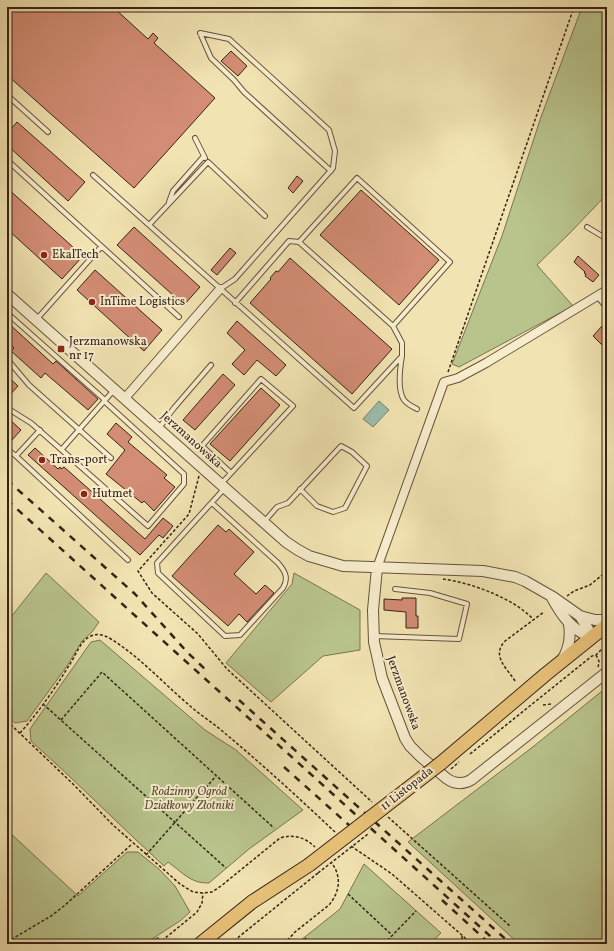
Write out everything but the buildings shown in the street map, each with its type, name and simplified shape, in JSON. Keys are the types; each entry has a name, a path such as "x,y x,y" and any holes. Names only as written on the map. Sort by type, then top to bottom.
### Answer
{"main road":[{"name":"11 Listopada","path":"200,944 252,902 314,869 455,759 560,662 607,625"}],"street":[{"path":"125,398 220,289"},
{"path":"377,568 444,382 458,378 486,363 607,290"},
{"name":"Jerzmanowska","path":"7,294 286,542 309,556 343,566 448,570 502,574 516,577 526,581 551,596 580,616 595,620 607,620"},
{"name":"Jerzmanowska","path":"377,568 373,610 373,636 376,657 382,678 405,738 410,746 420,757 446,778 456,783 463,783 471,780 607,672"},
{"path":"551,596 559,612 569,624 591,638"},
{"name":"Jerzmanowska","path":"580,616 588,629 591,638"},
{"path":"560,662 569,644 569,624"}],"lane":[{"path":"220,289 235,279 331,171 333,168 335,151 329,130 230,39 200,33 211,58 244,92 331,171"},
{"path":"7,95 48,132"},
{"path":"195,138 208,162 265,216"},
{"path":"167,206 173,191 204,156"},
{"path":"7,160 178,317"},
{"path":"149,225 208,162"},
{"path":"93,175 354,408 402,356"},
{"path":"299,242 357,178 450,262 393,326"},
{"path":"587,227 607,239"},
{"path":"235,303 289,241 299,242 393,326 402,343 400,373 402,397 405,402 417,409"},
{"path":"36,320 101,247"},
{"path":"597,296 607,308"},
{"path":"7,313 184,474 184,484 148,526 40,430 7,408"},
{"path":"7,360 29,385 111,458"},
{"path":"158,428 211,365"},
{"path":"212,503 278,563 287,576 287,580 283,588 240,635 225,636 158,574 157,563 212,503 231,473 293,406 261,378 202,446 231,473"},
{"path":"62,449 115,390"},
{"path":"16,456 40,430"},
{"path":"263,522 277,507 288,503 300,490 341,446 352,452 367,466 345,508 333,512 322,508 317,506 300,490"},
{"path":"7,449 128,560"},
{"path":"373,636 459,640 467,604 430,593 395,589"}],"path":[{"path":"444,382 574,7"},
{"path":"204,470 200,476 189,514 138,571 152,593 198,634 227,669 373,802"},
{"path":"566,597 574,591 590,585 607,571"},
{"path":"441,579 490,592 509,601 529,614 533,619"},
{"path":"515,681 501,661 500,650 505,641 544,612"},
{"path":"20,733 43,704 69,667 84,642 90,636 98,633 110,638 160,678 189,706 218,726 270,771 338,834"},
{"path":"470,754 607,644"},
{"path":"61,720 102,672 274,828"},
{"path":"43,704 226,868"},
{"path":"7,721 156,864"},
{"path":"455,759 464,758"},
{"path":"146,855 216,776"},
{"path":"385,813 510,926"},
{"path":"7,942 51,916 64,906 133,843"},
{"path":"349,844 392,874 472,944"},
{"path":"230,944 314,869"},
{"path":"158,944 197,912 202,903 203,893"},
{"path":"348,894 392,935"},
{"path":"384,944 416,911"},
{"path":"462,935 462,944"},
{"path":"305,938 311,944"}],"green space":[{"path":"582,7 607,7 607,194 537,265 573,306 459,367 452,364 502,236 541,117"},
{"path":"46,573 99,622 92,632 82,641 67,666 27,721 15,723 7,717 7,622"},
{"path":"294,573 360,610 360,650 323,656 271,702 226,663 292,584"},
{"name":"Rodzinny Ogród Działkowy Złotniki","path":"100,640 205,730 236,750 303,810 249,849 209,883 197,882 168,862 164,866 31,741 30,729 91,642"},
{"path":"607,687 607,944 519,944 408,842 534,746"},
{"path":"8,831 78,896 127,852 138,852 159,869 175,886 190,912 180,921 144,944 7,944"},
{"path":"364,864 441,933 430,944 296,944 340,909"}],"shaded area":[{"path":"379,401 389,410 373,427 363,419"}],"waterway":[{"path":"147,944 158,938"}],"railway":[{"path":"7,480 135,594 188,653 207,671"},
{"path":"7,500 499,944"},
{"path":"239,700 511,944"},
{"path":"284,767 350,826"},
{"path":"442,900 490,944"}],"place":[{"name":"EkalTech","path":"44,255"},
{"name":"InTime Logistics","path":"92,302"},
{"name":"Jerzmanowska nr 17","path":"61,349"},
{"name":"Trans-port","path":"42,460"},
{"name":"Hutmet","path":"84,494"}]}
